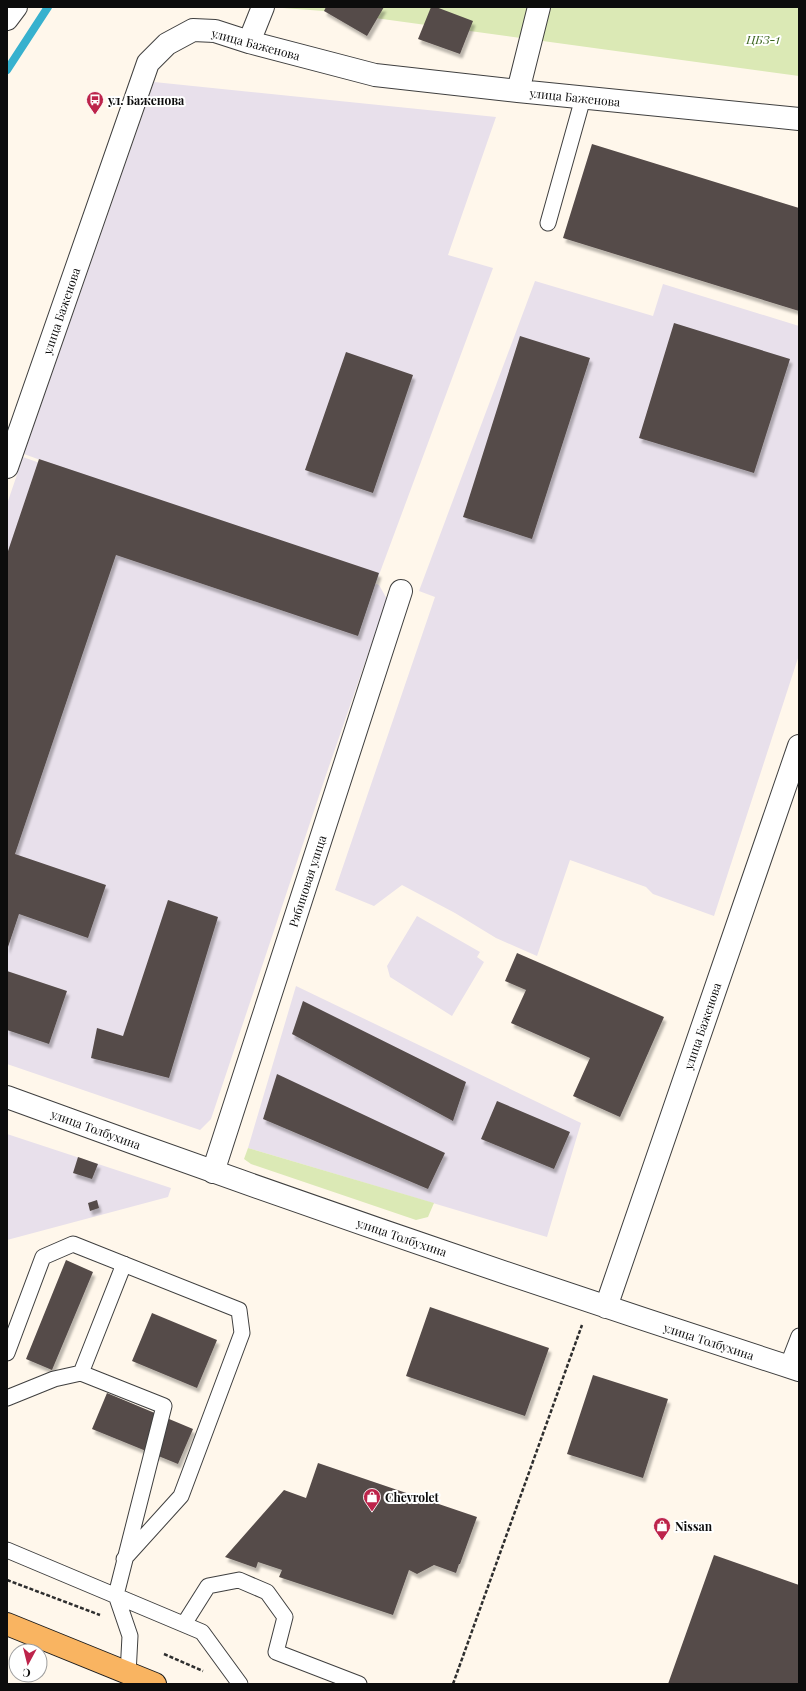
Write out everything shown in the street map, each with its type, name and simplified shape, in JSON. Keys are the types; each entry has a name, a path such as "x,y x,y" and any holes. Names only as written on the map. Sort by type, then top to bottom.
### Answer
{"main road":[{"path":"7,1624 155,1684"}],"street":[{"path":"7,19 16,7"},
{"path":"249,42 263,7"},
{"path":"518,91 540,7"},
{"name":"улица Баженова","path":"7,467 148,63 167,44 193,30 215,31 249,42 375,75 583,98 799,119"},
{"name":"Рябиновая улица","path":"213,1172 401,591"},
{"name":"улица Баженова","path":"598,1304 799,746"},
{"name":"улица Толбухина","path":"7,1097 213,1172 598,1304 793,1368"}],"lane":[{"path":"548,222 583,98"},
{"path":"7,1353 43,1257 74,1244 239,1310 242,1333 181,1496 124,1559"},
{"path":"82,1373 124,1264"},
{"path":"793,1368 799,1336"},
{"path":"7,1398 54,1379 82,1373 164,1406 116,1595 130,1636 128,1674"},
{"path":"7,1550 202,1632 240,1684"},
{"path":"184,1624 208,1586 239,1580 267,1592 286,1617 276,1652 359,1684"}],"path":[{"path":"453,1684 598,1304"},
{"path":"7,1580 101,1616"},
{"path":"164,1654 206,1672"}],"shaded area":[{"path":"154,82 496,117 448,255 493,268 376,583 24,454"},
{"path":"535,281 653,316 663,284 799,326 799,655 714,916 653,894 646,887 570,860 537,956 496,938 455,913 402,885 374,906 335,890 435,597 419,591"},
{"path":"23,457 379,585 387,599 326,775 211,1119 200,1130 7,1064 7,504"},
{"path":"417,916 480,952 477,957 484,962 452,1016 390,977 387,966"},
{"path":"296,986 581,1123 547,1237 248,1148"},
{"path":"7,1134 171,1188 168,1197 7,1240"}],"green space":[{"name":"ЦБЗ-1","path":"269,7 799,7 799,76 324,11"},
{"path":"248,1148 434,1203 428,1217 416,1220 251,1164 244,1159"}],"building":[{"path":"326,7 384,7 367,36 324,11"},
{"path":"431,7 436,7 473,21 460,54 418,39"},
{"path":"592,144 799,208 799,311 563,238"},
{"path":"674,323 790,359 754,473 639,438"},
{"path":"520,336 590,358 532,539 463,517"},
{"path":"346,352 413,375 373,493 305,470"},
{"path":"39,459 379,573 358,636 116,555 15,854 106,885 88,938 19,914 7,950 7,554"},
{"path":"168,900 218,917 169,1078 91,1058 97,1028 123,1036"},
{"path":"517,953 664,1017 620,1117 573,1096 590,1058 511,1023 526,990 505,981"},
{"path":"7,971 67,991 49,1044 7,1030"},
{"path":"303,1001 466,1082 453,1121 292,1034"},
{"path":"277,1074 445,1153 428,1189 263,1119"},
{"path":"497,1101 570,1132 554,1169 481,1139"},
{"path":"78,1157 98,1164 92,1179 73,1173"},
{"path":"97,1200 99,1208 90,1211 88,1203"},
{"path":"66,1260 93,1272 52,1370 26,1359"},
{"path":"430,1307 549,1348 525,1416 406,1376"},
{"path":"152,1313 217,1340 197,1388 132,1361"},
{"path":"593,1375 668,1399 643,1478 567,1454"},
{"path":"107,1393 193,1429 178,1464 92,1429"},
{"path":"318,1463 477,1517 456,1573 434,1565 417,1574 409,1570 393,1615 279,1577 282,1570 258,1562 256,1568 225,1557 284,1490 306,1498"},
{"path":"714,1555 799,1585 799,1684 668,1684"}],"waterway":[{"path":"7,70 48,7"}],"place":[{"name":"ул. Баженова","path":"95,115"},
{"name":"Chevrolet","path":"372,1512"},
{"name":"Nissan","path":"662,1541"}]}
